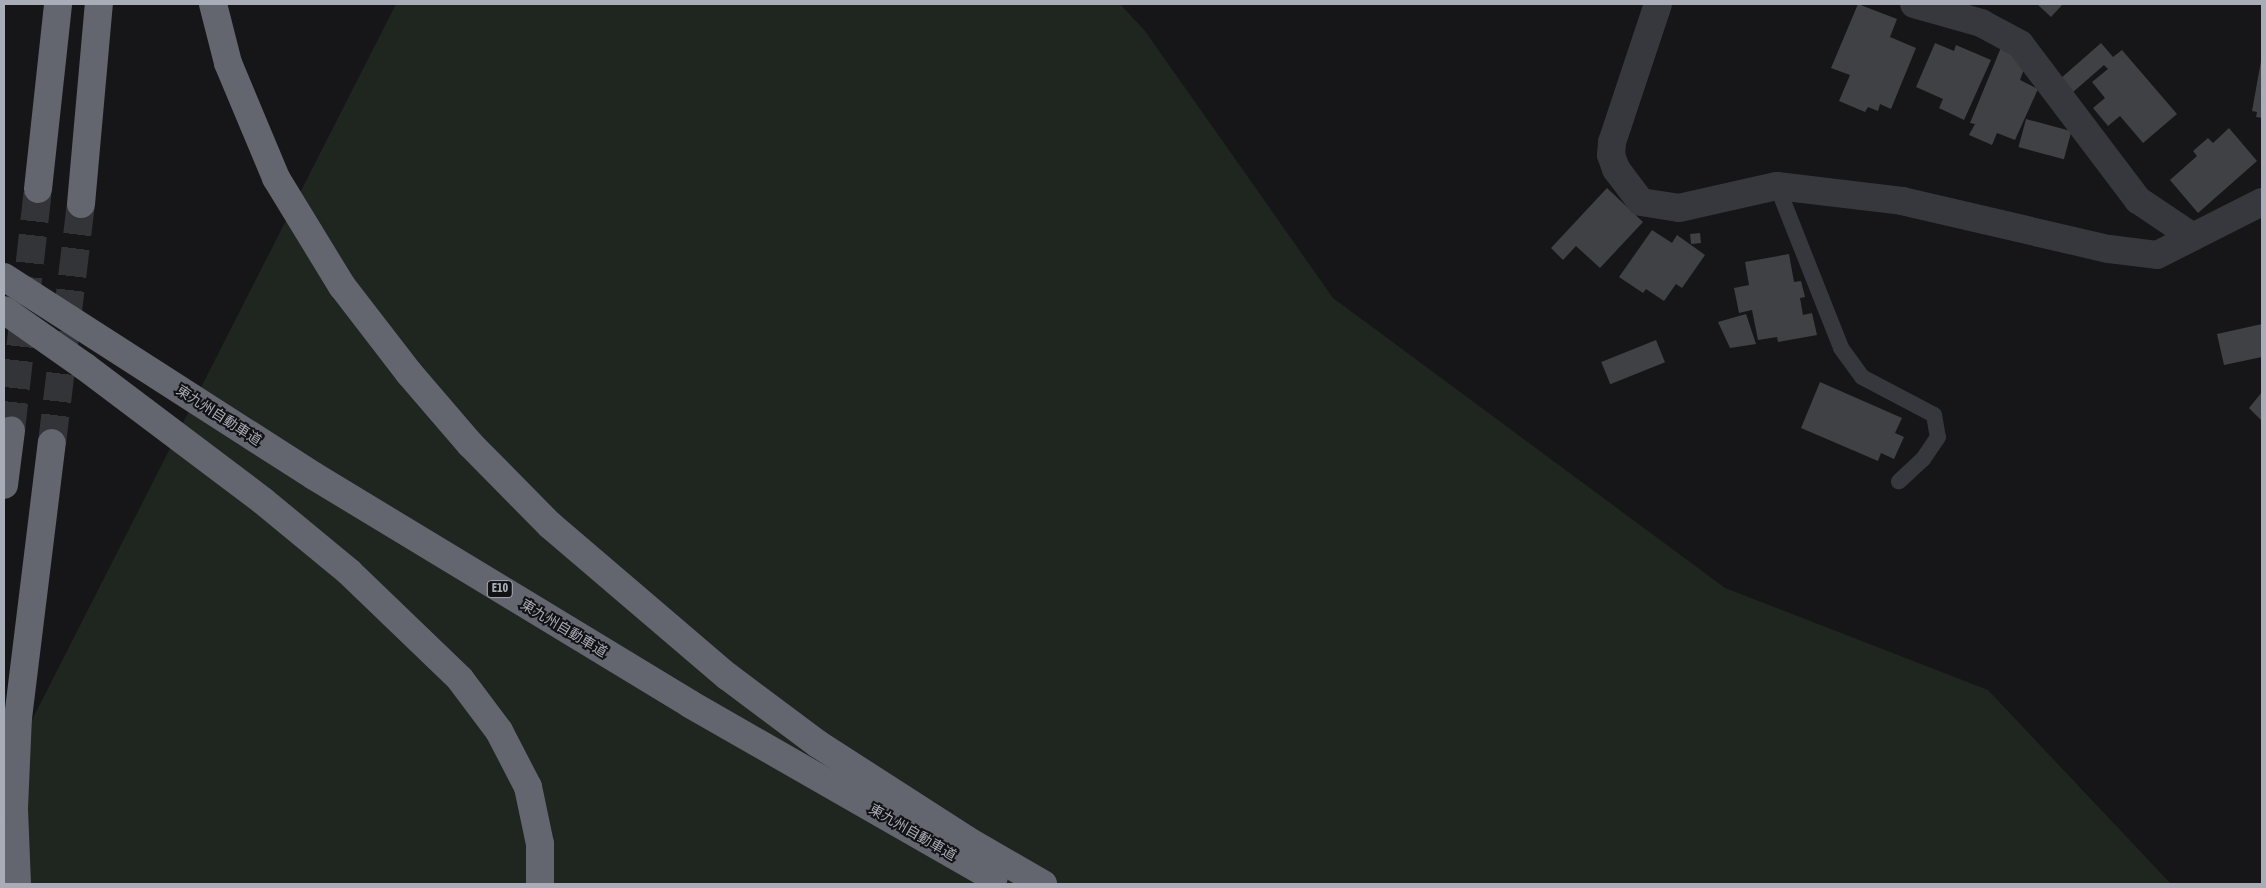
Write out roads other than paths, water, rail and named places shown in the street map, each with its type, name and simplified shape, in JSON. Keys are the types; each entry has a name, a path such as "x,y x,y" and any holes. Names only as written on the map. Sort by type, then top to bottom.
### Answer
{"highway":[{"path":"38,189 58,4"},
{"path":"81,204 99,4"},
{"path":"213,4 228,63 276,178 342,286 409,373 470,444 550,525 727,676 818,744 967,840 1043,884"},
{"name":"東九州自動車道","path":"4,277 314,476 621,663 1005,884"},
{"path":"4,310 84,366 263,501 349,572 460,679 499,731 528,787 540,844 540,884"},
{"path":"4,485 11,430"},
{"path":"18,884 14,808 18,718 52,443"}],"street":[{"path":"1658,4 1612,142 1611,155 1616,169 1640,202 1679,208 1777,186 1902,201 2109,249 2157,255 2262,202"},
{"path":"1914,4 1981,22 2020,44 2138,200 2193,237"}],"lane":[{"path":"1777,186 1841,348 1862,377 1934,415 1938,437 1923,459 1899,481"}],"tunnel":[{"path":"11,430 38,189"},
{"path":"52,443 81,204"}]}
